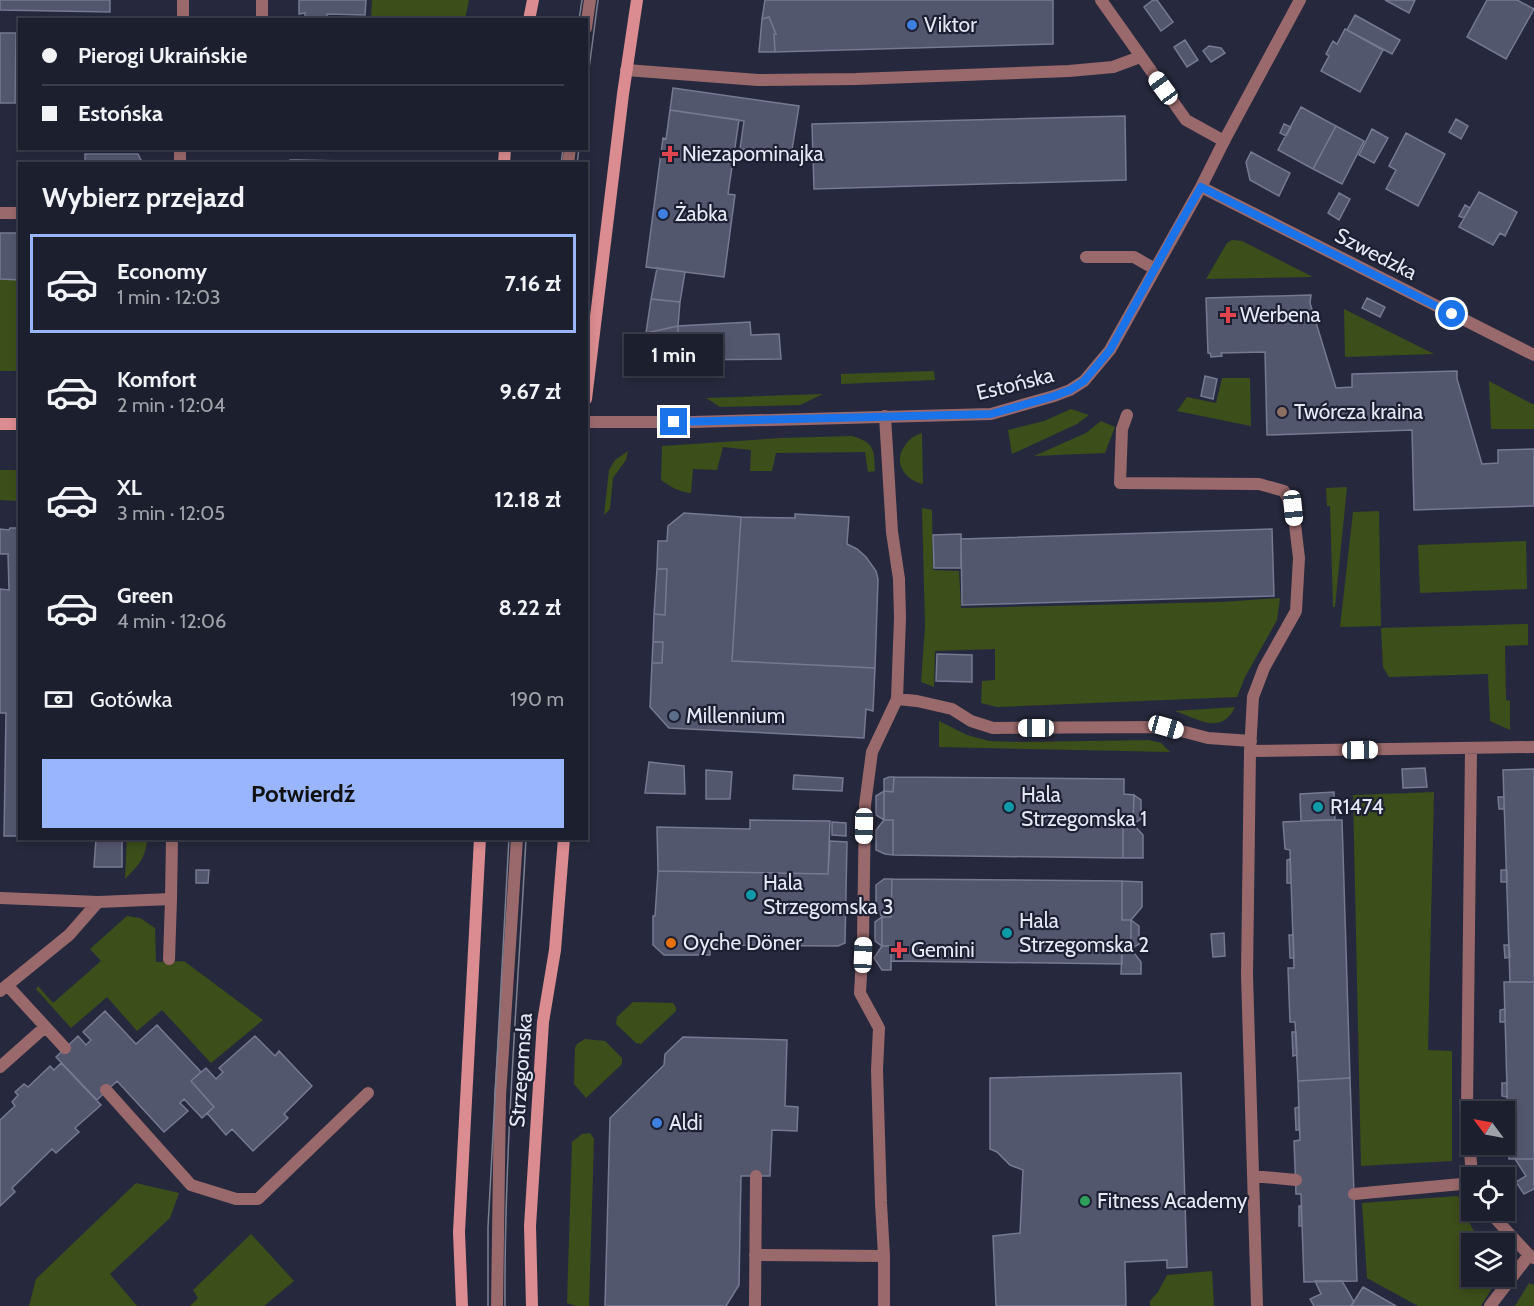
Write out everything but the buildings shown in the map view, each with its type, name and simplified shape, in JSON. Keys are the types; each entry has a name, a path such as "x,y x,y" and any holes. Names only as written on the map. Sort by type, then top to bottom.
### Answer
{"main road":[{"path":"529,18 533,0"},
{"path":"588,383 626,70 638,0"},
{"path":"0,424 18,424"},
{"path":"462,1306 459,1232 480,840"},
{"name":"Strzegomska","path":"532,1306 530,1226 543,1022 555,950 564,840"}],"street":[{"path":"183,0 183,18"},
{"path":"262,0 262,18"},
{"path":"587,18 590,0"},
{"path":"1101,0 1186,120 1224,141"},
{"name":"Estońska","path":"588,422 703,422 991,414 1070,390 1084,381 1110,350 1201,187 1300,0"},
{"path":"626,70 758,80 856,79 1069,71 1113,67 1140,57"},
{"name":"Szwedzka","path":"1201,187 1534,355"},
{"path":"0,213 18,213"},
{"path":"1086,257 1134,257 1155,269"},
{"path":"1127,415 1122,429 1120,483 1259,484 1284,491 1293,508 1299,558 1296,611 1264,668 1253,698 1250,746 1247,975 1257,1306"},
{"path":"884,1306 877,1070 879,1028 860,993 865,805 872,752 897,699 899,579 892,532 885,416"},
{"path":"897,699 952,709 971,721 993,728 1166,727 1250,746 1534,747"},
{"path":"1467,1101 1471,748"},
{"path":"169,959 172,840"},
{"path":"497,1306 500,1096 517,840"},
{"path":"0,898 98,902 171,899"},
{"path":"65,1048 3,988 69,935 98,902"},
{"path":"0,1067 45,1027"},
{"path":"106,1090 191,1185 236,1199 258,1199 368,1093"},
{"path":"754,1306 756,1176"},
{"path":"1253,1176 1296,1180"},
{"path":"1354,1194 1461,1184"},
{"path":"1490,1306 1532,1256 1498,1221"},
{"path":"755,1255 884,1256"}],"green space":[{"path":"372,0 469,0 465,18 371,18"},
{"path":"1232,240 1242,241 1313,277 1206,279 1227,243"},
{"path":"0,279 18,279 18,371 0,371"},
{"path":"1344,309 1434,354 1345,357"},
{"path":"934,371 935,380 841,384 841,374"},
{"path":"1222,378 1250,378 1251,426 1177,411 1187,397 1216,403"},
{"path":"1489,381 1534,405 1534,429 1491,429"},
{"path":"823,394 800,405 720,407 706,398"},
{"path":"1071,409 1089,415 1077,424 1012,454 1008,430 1044,421"},
{"path":"1101,421 1115,427 1105,453 1034,456 1086,433"},
{"path":"922,433 923,484 910,478 900,463 902,450 913,437"},
{"path":"852,436 865,441 872,448 875,471 868,472 865,452 776,453 772,471 750,471 751,450 723,447 717,470 693,469 691,493 675,489 661,480 662,446"},
{"path":"628,451 626,460 613,478 610,509 604,515 609,470 615,460"},
{"path":"0,470 18,470 18,501 0,500"},
{"path":"1347,487 1335,607 1333,607 1330,506 1327,506 1326,488"},
{"path":"922,508 932,510 933,570 959,571 961,608 1221,602 1280,598 1277,620 1245,677 1237,697 997,707 981,703 982,681 995,680 995,649 935,651 934,687 921,682 925,626"},
{"path":"1379,511 1381,626 1340,627 1353,512"},
{"path":"1526,541 1527,589 1420,593 1418,545"},
{"path":"1528,624 1528,645 1505,646 1506,700 1510,701 1510,730 1490,721 1488,674 1389,677 1383,667 1381,628"},
{"path":"1235,707 1229,716 1216,723 1200,721 1175,711"},
{"path":"939,721 967,735 989,741 1149,740 1161,743 1170,752 939,747"},
{"path":"1434,792 1428,1050 1452,1051 1452,1161 1361,1166 1353,795"},
{"path":"127,840 147,840 140,861 125,879"},
{"path":"127,916 140,918 155,928 156,962 184,961 263,1020 211,1063 162,1010 137,1031 107,997 71,1028 36,989 38,986 53,1003 101,961 90,949"},
{"path":"633,1002 673,1003 676,1011 641,1044 636,1043 616,1024 617,1017"},
{"path":"585,1039 605,1041 622,1058 622,1064 586,1098 574,1084 575,1048"},
{"path":"590,1133 594,1139 589,1306 576,1306 567,1303 572,1142 582,1134"},
{"path":"136,1183 179,1193 170,1218 110,1274 137,1306 29,1306 36,1279"},
{"path":"1458,1196 1461,1203 1461,1221 1469,1221 1477,1233 1461,1233 1461,1287 1493,1287 1481,1306 1418,1306 1367,1278 1362,1203"},
{"path":"251,1234 294,1281 264,1306 190,1306 198,1298 193,1290"},
{"path":"1212,1271 1214,1306 1150,1306 1150,1301 1167,1275"},
{"path":"1529,1283 1534,1285 1534,1306 1515,1306"}],"tram line":[{"path":"579,18 582,0"},
{"path":"588,77 598,0"},
{"path":"561,162 563,150"},
{"path":"577,162 579,150"},
{"path":"488,1306 488,1227 509,840"},
{"path":"505,1306 509,1130 526,840"}],"place":[{"name":"Viktor","path":"912,25"},
{"name":"Niezapominajka","path":"670,154"},
{"name":"Żabka","path":"663,214"},
{"name":"Werbena","path":"1228,315"},
{"name":"Twórcza kraina","path":"1282,412"},
{"name":"Millennium","path":"674,716"},
{"name":"Hala Strzegomska 1","path":"1009,807"},
{"name":"R1474","path":"1318,807"},
{"name":"Hala Strzegomska 3","path":"751,895"},
{"name":"Hala Strzegomska 2","path":"1007,933"},
{"name":"Oyche Döner","path":"671,943"},
{"name":"Gemini","path":"899,950"},
{"name":"Aldi","path":"657,1123"},
{"name":"Fitness Academy","path":"1085,1201"}],"route":[{"path":"674,422 991,414 1070,390 1084,381 1110,350 1201,187 1452,314"}]}
